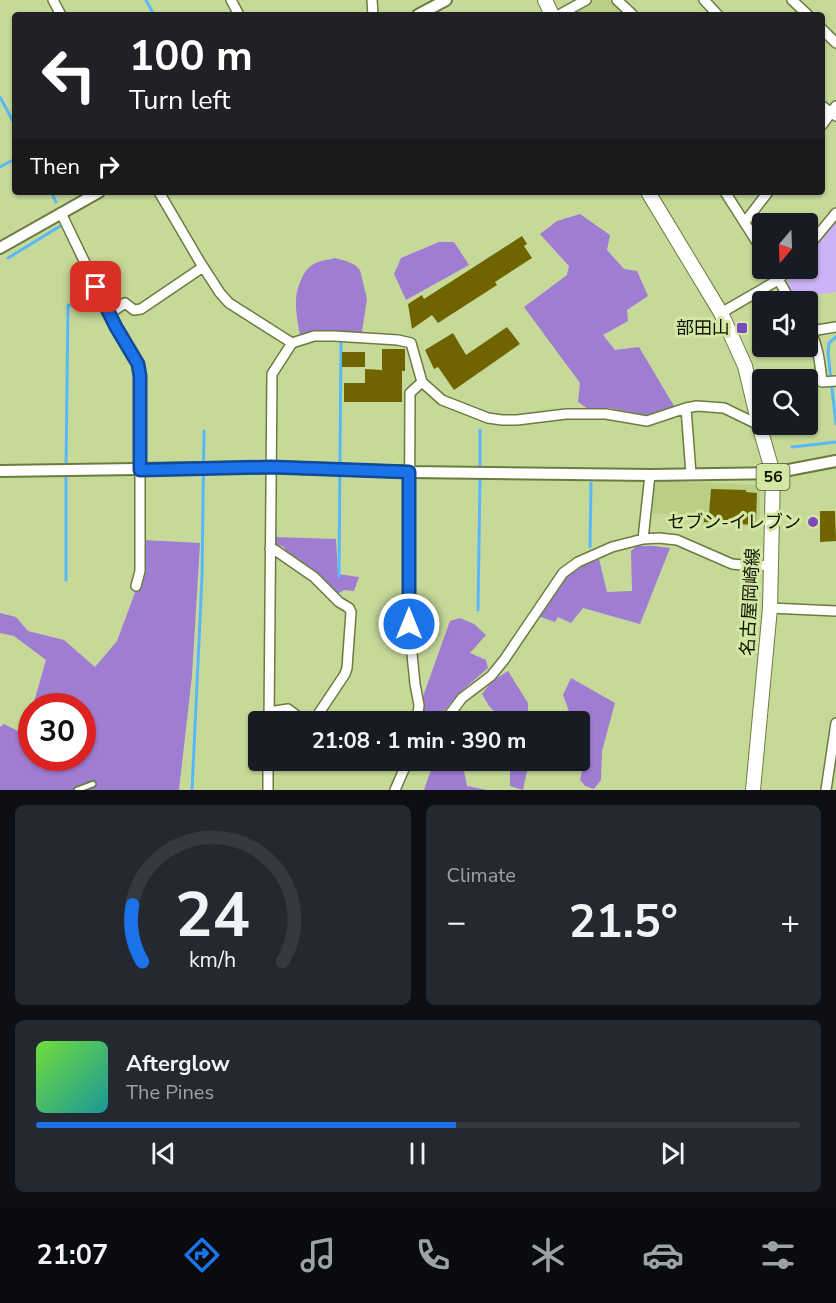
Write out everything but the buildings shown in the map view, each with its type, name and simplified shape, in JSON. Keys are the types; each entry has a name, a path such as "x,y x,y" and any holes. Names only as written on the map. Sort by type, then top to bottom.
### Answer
{"main road":[{"name":"名古屋岡崎線","path":"650,195 721,313 745,366 752,396"},
{"name":"名古屋岡崎線","path":"753,790 772,565 773,473 762,435"}],"street":[{"path":"424,12 446,0"},
{"path":"564,12 586,0"},
{"path":"616,0 630,12"},
{"path":"704,0 715,12"},
{"path":"792,0 805,12"},
{"path":"825,32 836,43"},
{"path":"0,248 94,195"},
{"path":"161,195 213,283 229,303 292,343"},
{"path":"727,195 752,234"},
{"path":"745,222 766,195"},
{"path":"61,213 109,314 138,364 140,376 140,571 136,586"},
{"path":"818,235 836,213"},
{"path":"109,314 125,303 134,310 141,309 203,267"},
{"path":"721,313 778,280 784,291"},
{"path":"818,328 836,327"},
{"path":"269,711 273,374 292,343 314,336 334,336 398,340 411,343 422,382 442,400 488,418 502,420 566,414 606,414 647,421 697,406 724,408 752,422"},
{"path":"818,352 822,382 836,381"},
{"path":"418,711 409,624 409,472 410,393 422,382"},
{"path":"686,408 691,474"},
{"path":"0,471 271,467 409,472 691,474 773,473 836,462"},
{"path":"643,539 650,474"},
{"path":"452,711 462,698 491,676 523,633 551,589 567,569 578,562 612,547 643,539 659,538 677,540 732,564 772,565"},
{"path":"270,549 275,550 314,577 351,612 347,668 319,711"},
{"path":"770,608 836,611"},
{"path":"826,790 836,723"},
{"path":"268,771 268,790"},
{"path":"395,790 403,771"}],"lane":[{"path":"77,790 93,784"}],"shaded area":[{"path":"593,0 610,0 623,12 572,12"},
{"path":"580,214 610,235 607,250 624,269 637,271 648,296 627,310 628,321 603,335 615,350 639,347 674,406 646,415 609,408 588,409 578,402 580,383 524,307 567,275 569,266 540,234 557,221"},
{"path":"836,219 836,292 818,294 818,291 791,291 787,285 788,279 818,279 818,241"},
{"path":"439,242 454,242 469,265 406,300 394,274 401,258"},
{"path":"335,258 355,265 360,270 367,299 362,332 324,332 300,336 296,301 302,278 310,266"},
{"path":"657,481 758,485 760,486 760,527 701,524 701,517 652,513 653,488"},
{"path":"274,537 336,539 338,574 359,577 354,591 344,590 338,594 286,553 284,547 275,544"},
{"path":"144,540 200,543 192,676 179,790 0,790 0,727 4,724 18,731 18,771 96,771 96,693 37,693 46,660 14,636 0,633 0,613 16,617 28,631 64,640 95,667 117,641 140,579 145,576"},
{"path":"637,546 670,548 640,624 583,608 571,623 558,617 555,622 538,616 564,579 580,567 599,559 607,592 632,591 631,551"},
{"path":"460,618 474,624 486,635 470,653 486,660 488,668 458,694 444,711 421,711 421,702 450,621"},
{"path":"508,671 528,703 528,711 494,711 482,694 492,681"},
{"path":"571,678 615,703 602,751 601,780 594,789 585,786 580,780 582,771 590,771 590,711 569,711 563,695"},
{"path":"430,771 464,771 467,786 487,790 424,790"},
{"path":"510,771 527,771 523,790 510,786"}],"waterway":[{"path":"146,0 152,12"},
{"path":"0,97 12,119"},
{"path":"0,167 12,161"},
{"path":"52,195 56,202"},
{"path":"8,258 62,225 64,228"},
{"path":"66,467 68,305 100,306 74,250"},
{"path":"836,337 829,343 828,353 836,424"},
{"path":"339,577 341,343"},
{"path":"480,430 480,470"},
{"path":"192,790 202,577 204,431"},
{"path":"792,447 836,442"},
{"path":"66,474 66,580"},
{"path":"478,610 480,477"},
{"path":"590,547 591,483"}],"place":[{"name":"部田山","path":"742,328"},
{"name":"セブン-イレブン","path":"813,522"}],"route":[{"path":"96,287 138,364 140,470 271,467 409,472 409,624"}]}
